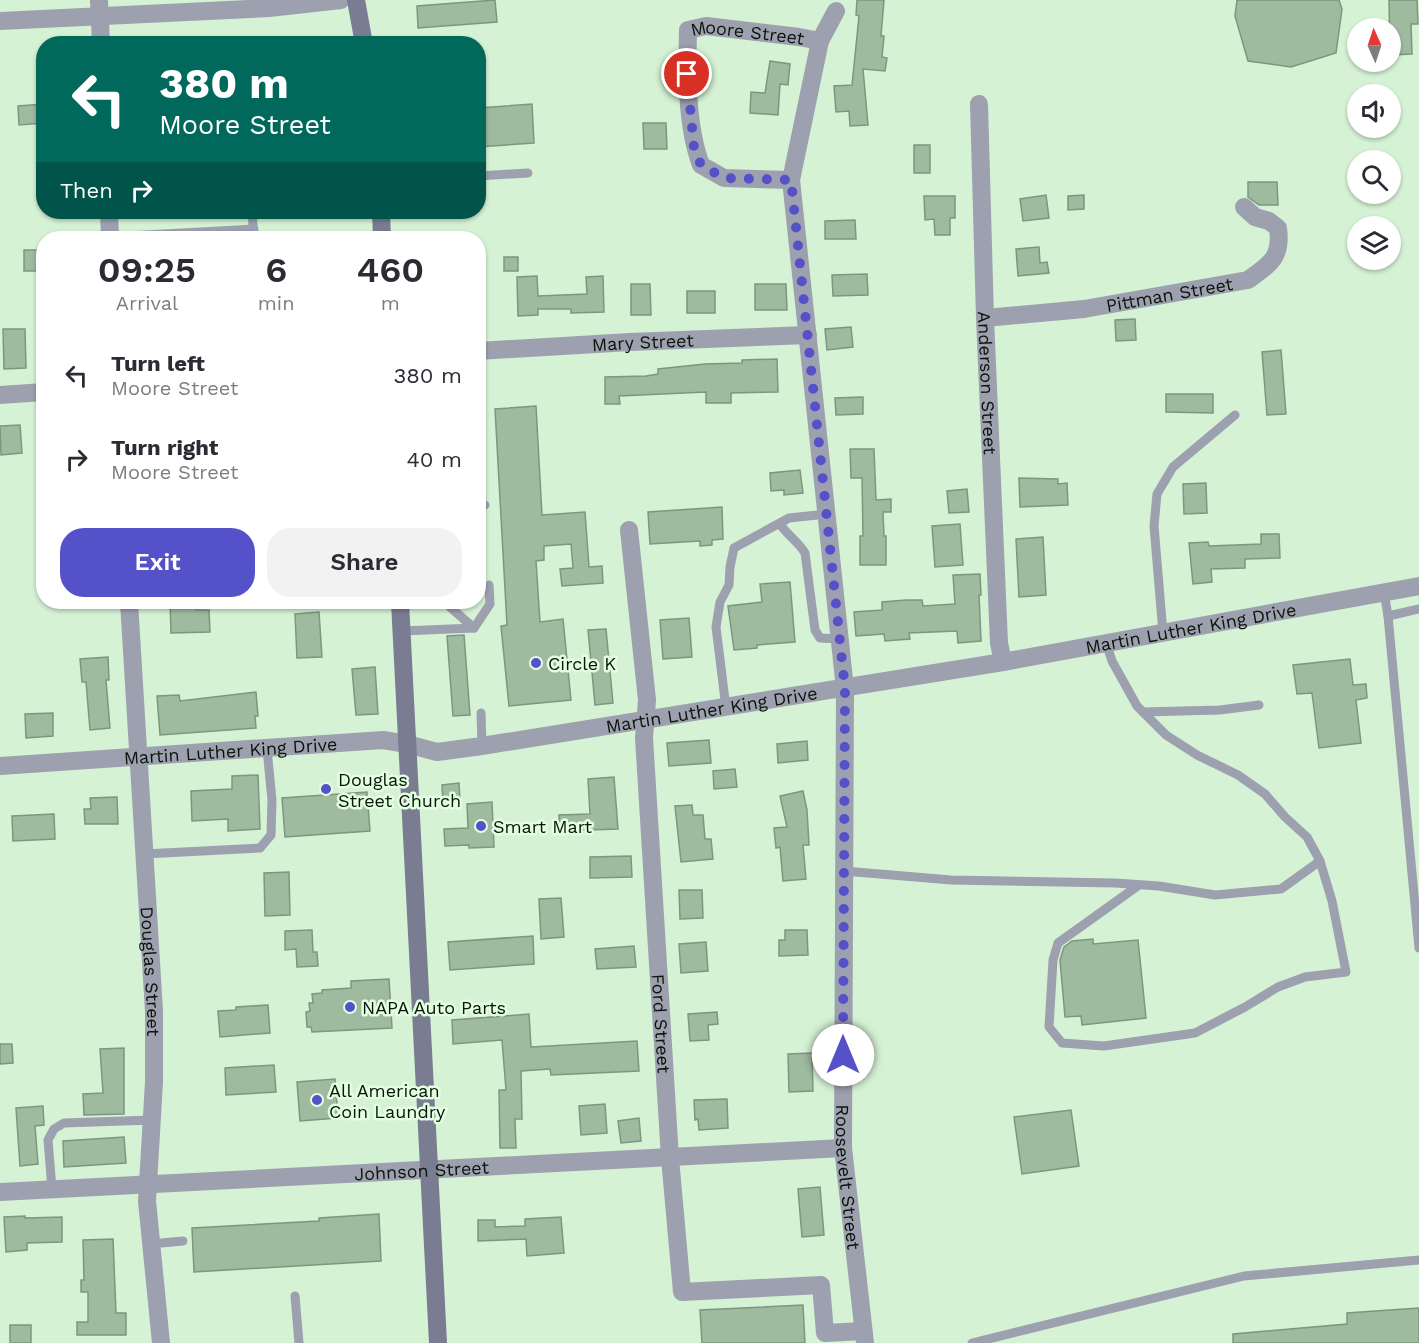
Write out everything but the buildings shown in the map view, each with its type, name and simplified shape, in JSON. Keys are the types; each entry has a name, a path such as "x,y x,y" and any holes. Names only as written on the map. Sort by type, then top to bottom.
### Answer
{"main road":[{"path":"356,0 363,36"},
{"path":"400,609 438,1343"}],"street":[{"path":"0,21 99,8 341,0"},
{"path":"99,8 101,36"},
{"name":"Roosevelt Street","path":"836,11 820,41 791,180 845,689 843,1148 864,1337"},
{"name":"Moore Street","path":"791,180 724,178 701,165 694,148 687,74 688,30 706,26 820,41"},
{"name":"Anderson Street","path":"979,104 985,318 999,643 1003,662"},
{"name":"Pittman Street","path":"985,318 1084,309 1248,280 1269,265 1281,245 1278,228 1269,221 1255,218 1244,207"},
{"name":"Mary Street","path":"486,351 808,335"},
{"path":"0,395 36,393"},
{"name":"Ford Street","path":"629,530 647,700 644,738 670,1158 682,1292 821,1285 826,1338 864,1337"},
{"name":"Martin Luther King Drive","path":"0,766 382,740 437,752 845,689 1419,586"},
{"name":"Douglas Street","path":"129,609 154,1011 154,1072 147,1184 150,1244 161,1343"},
{"name":"Johnson Street","path":"0,1192 843,1148"}],"lane":[{"path":"486,176 528,173"},
{"path":"1163,633 1154,526 1157,494 1173,467 1235,415"},
{"path":"726,708 716,627 720,602 729,585 734,548 789,518 827,513"},
{"path":"780,524 787,535 800,544 805,553 815,630 820,638 840,639"},
{"path":"474,628 490,604 489,585"},
{"path":"1384,592 1419,948"},
{"path":"452,609 474,628"},
{"path":"1388,616 1419,609"},
{"path":"402,631 474,628"},
{"path":"1106,643 1112,661 1137,706 1166,735 1197,755 1238,775 1265,794 1307,837 1320,861 1332,901 1346,972 1305,977 1278,987 1195,1033 1104,1046 1062,1043 1049,1027 1053,960 1058,943 1138,885"},
{"path":"1143,712 1220,710 1259,705"},
{"path":"482,713 482,746"},
{"path":"144,854 261,848 271,835 272,800 267,749"},
{"path":"844,871 951,880 1138,885 1215,895 1281,889 1320,861"},
{"path":"52,1190 48,1140 54,1129 64,1123 152,1120"},
{"path":"150,1244 183,1241"},
{"path":"972,1343 1244,1276 1419,1260"},
{"path":"295,1296 299,1343"}],"place":[{"name":"Circle K","path":"536,663"},
{"name":"Douglas Street Church","path":"326,789"},
{"name":"Smart Mart","path":"481,826"},
{"name":"NAPA Auto Parts","path":"350,1007"},
{"name":"All American Coin Laundry","path":"317,1100"}],"route":[{"path":"687,74 694,148 701,165 724,178 791,180 845,689 843,1055"}]}
